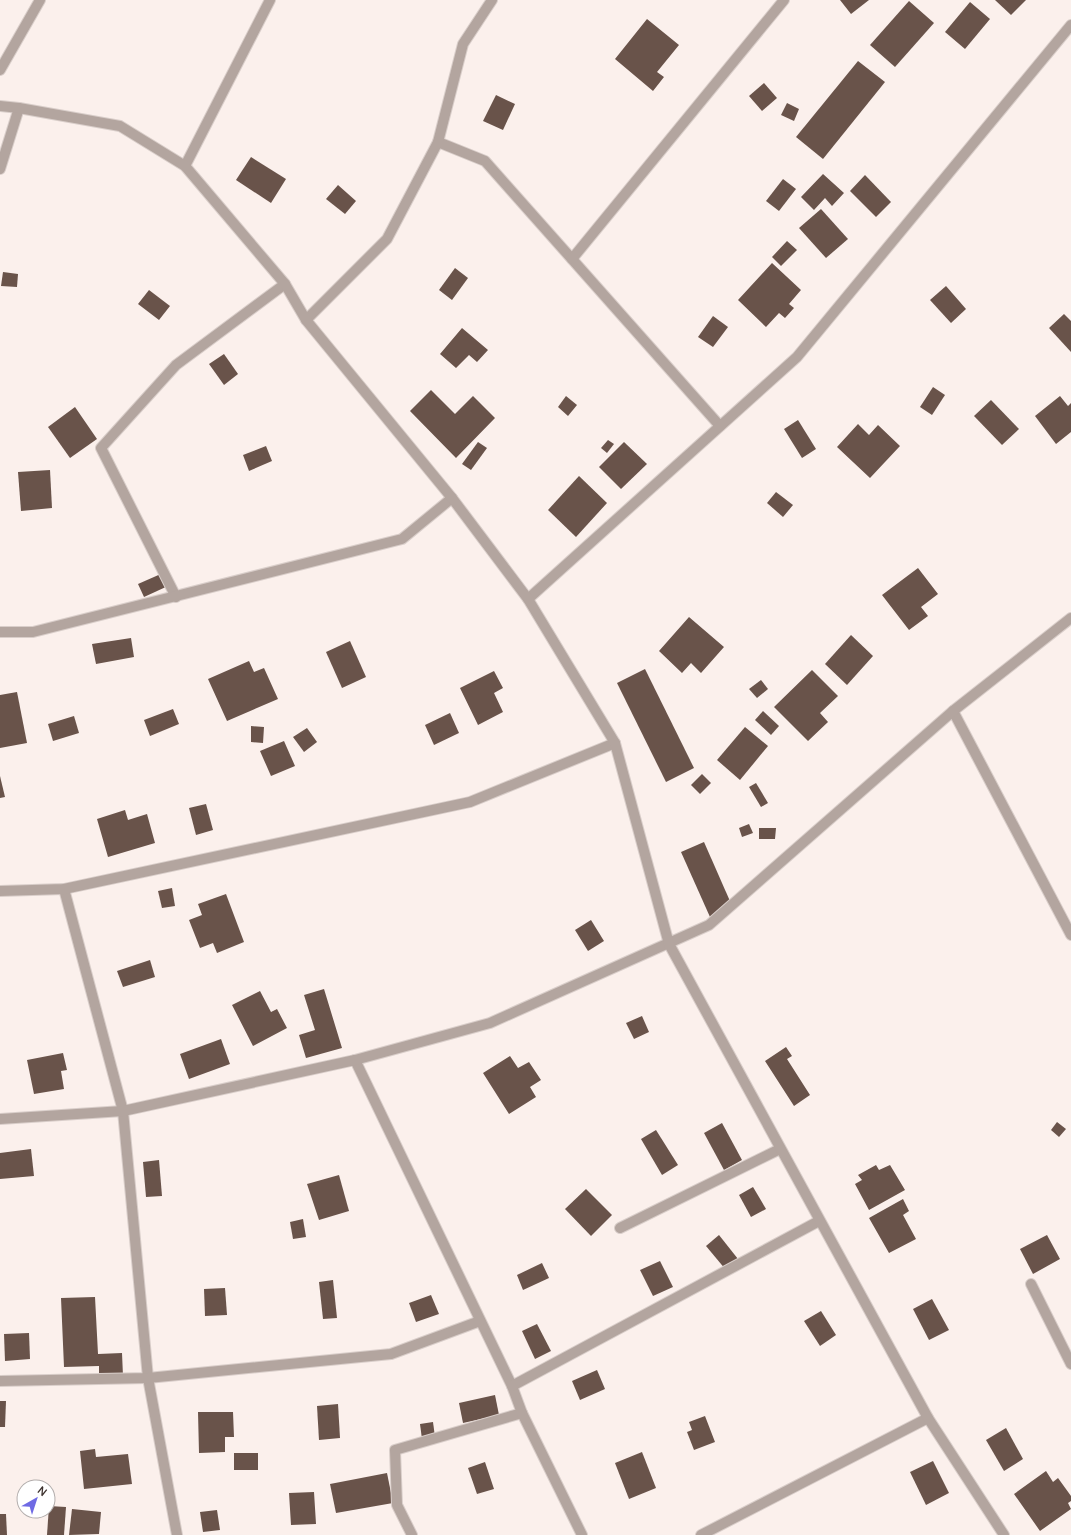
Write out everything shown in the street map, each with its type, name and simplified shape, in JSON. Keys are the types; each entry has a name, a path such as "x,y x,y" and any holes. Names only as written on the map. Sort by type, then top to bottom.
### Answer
{"street":[{"path":"0,70 40,0"},
{"path":"185,166 270,0"},
{"path":"306,320 387,239 438,142 463,44 492,0"},
{"path":"572,259 784,0"},
{"path":"528,599 797,357 1071,25"},
{"path":"0,106 120,126 185,166 285,284 306,320 452,498 528,599 615,743 669,944 928,1418 1004,1535"},
{"path":"0,169 19,108"},
{"path":"438,142 485,161 720,426"},
{"path":"176,597 102,448 176,365 285,284"},
{"path":"0,632 33,632 402,539 452,498"},
{"path":"0,1119 123,1112 355,1060 490,1023 669,944 709,925 953,711 1071,618"},
{"path":"953,711 1071,935"},
{"path":"0,891 64,889 470,802 615,743"},
{"path":"64,889 123,1112 148,1378 177,1535"},
{"path":"355,1060 512,1386 522,1413 582,1535"},
{"path":"620,1228 780,1149"},
{"path":"512,1386 819,1221"},
{"path":"1031,1284 1071,1364"},
{"path":"0,1381 148,1378 391,1354 480,1321"},
{"path":"412,1535 397,1505 395,1450 522,1413"},
{"path":"701,1535 928,1418"}],"building":[{"path":"840,0 869,0 851,14"},
{"path":"995,0 1026,0 1011,15"},
{"path":"909,1 934,23 895,67 870,45"},
{"path":"970,2 990,19 965,49 945,32"},
{"path":"647,19 679,45 657,72 664,77 653,91 615,59"},
{"path":"858,61 885,82 823,159 796,137"},
{"path":"764,83 777,98 762,111 749,96"},
{"path":"496,95 515,104 503,130 483,121"},
{"path":"787,103 799,109 794,121 781,115"},
{"path":"251,157 286,179 271,203 236,180"},
{"path":"823,174 844,193 832,206 825,198 814,210 801,197"},
{"path":"865,175 891,202 876,217 850,191"},
{"path":"783,179 796,189 779,211 766,201"},
{"path":"338,185 356,201 345,214 326,199"},
{"path":"821,209 848,239 826,258 799,228"},
{"path":"787,241 797,250 781,266 772,257"},
{"path":"772,263 801,290 789,304 794,308 785,318 779,313 766,327 738,300"},
{"path":"455,268 468,278 452,300 439,290"},
{"path":"3,272 18,274 17,287 1,286"},
{"path":"946,286 966,309 951,323 930,300"},
{"path":"149,290 170,306 159,320 138,304"},
{"path":"1064,314 1071,321 1071,352 1049,328"},
{"path":"713,316 728,327 713,347 698,337"},
{"path":"462,328 488,350 477,362 469,355 456,368 440,354"},
{"path":"224,354 238,374 224,385 209,364"},
{"path":"933,387 945,395 932,415 920,407"},
{"path":"431,390 455,414 473,396 495,418 456,458 410,411"},
{"path":"566,396 577,405 568,416 558,407"},
{"path":"1060,396 1068,406 1071,403 1071,432 1056,444 1035,416"},
{"path":"991,400 1019,429 1002,445 974,416"},
{"path":"75,407 97,439 70,458 48,427"},
{"path":"798,420 816,449 802,458 784,429"},
{"path":"858,424 869,435 878,425 900,446 870,478 837,447"},
{"path":"608,440 614,444 607,453 601,448"},
{"path":"478,442 487,448 471,470 462,464"},
{"path":"624,442 647,464 621,489 599,467"},
{"path":"266,446 272,461 249,471 243,455"},
{"path":"50,470 52,508 21,511 18,472"},
{"path":"579,476 607,503 576,537 548,510"},
{"path":"776,492 793,505 783,517 767,503"},
{"path":"918,568 938,594 921,607 928,616 909,630 882,595"},
{"path":"163,573 168,586 144,597 138,584"},
{"path":"689,617 724,647 701,673 691,663 682,673 659,651"},
{"path":"851,635 873,656 847,685 825,664"},
{"path":"131,638 134,657 96,664 92,644"},
{"path":"350,641 366,677 342,688 326,652"},
{"path":"249,661 254,672 264,668 278,699 227,721 208,679"},
{"path":"645,669 694,768 666,782 617,683"},
{"path":"812,670 838,696 820,713 828,722 808,741 774,707"},
{"path":"494,671 503,688 494,693 503,712 478,725 460,688"},
{"path":"761,680 768,689 757,698 749,689"},
{"path":"17,692 27,743 0,748 0,695"},
{"path":"173,709 179,724 150,736 144,720"},
{"path":"763,711 779,726 771,735 755,720"},
{"path":"450,713 459,733 434,745 425,725"},
{"path":"74,716 79,733 53,741 48,724"},
{"path":"251,726 264,727 263,743 251,742"},
{"path":"745,727 768,746 740,780 717,760"},
{"path":"307,728 317,742 304,752 293,737"},
{"path":"284,741 295,766 271,776 260,751"},
{"path":"702,774 711,783 700,794 691,785"},
{"path":"0,776 5,797 0,798"},
{"path":"756,783 768,803 761,807 749,787"},
{"path":"206,804 213,830 196,835 189,808"},
{"path":"125,810 128,820 147,814 155,843 108,857 97,819"},
{"path":"749,824 753,833 742,837 739,828"},
{"path":"759,828 776,828 775,839 759,839"},
{"path":"704,842 733,908 710,917 681,852"},
{"path":"172,888 175,906 162,908 158,891"},
{"path":"226,894 244,942 217,953 213,943 200,948 189,920 202,915 198,904"},
{"path":"591,920 604,941 588,951 575,930"},
{"path":"150,960 155,977 123,987 117,971"},
{"path":"324,989 342,1048 306,1058 299,1035 315,1030 304,995"},
{"path":"260,991 271,1012 277,1009 287,1028 253,1046 232,1005"},
{"path":"642,1016 649,1032 634,1039 626,1023"},
{"path":"221,1039 230,1064 189,1079 180,1054"},
{"path":"786,1047 792,1056 787,1059 810,1095 794,1106 765,1061"},
{"path":"63,1053 67,1070 61,1071 64,1089 34,1094 27,1060"},
{"path":"510,1056 518,1068 529,1062 541,1080 530,1087 536,1097 509,1114 483,1073"},
{"path":"1057,1122 1066,1129 1059,1137 1051,1130"},
{"path":"722,1123 742,1160 724,1170 704,1133"},
{"path":"656,1130 678,1165 662,1175 641,1139"},
{"path":"31,1149 34,1176 0,1179 0,1153"},
{"path":"159,1160 162,1196 146,1197 143,1162"},
{"path":"876,1165 879,1170 890,1165 905,1190 869,1210 855,1184 862,1180 858,1175"},
{"path":"339,1175 349,1211 319,1220 307,1184"},
{"path":"753,1187 766,1209 751,1217 739,1195"},
{"path":"586,1189 612,1215 591,1236 565,1209"},
{"path":"903,1199 909,1211 903,1215 916,1239 889,1253 869,1218"},
{"path":"303,1219 306,1237 293,1239 290,1222"},
{"path":"719,1235 738,1259 726,1270 706,1246"},
{"path":"1047,1235 1060,1259 1033,1274 1020,1249"},
{"path":"660,1261 673,1287 653,1296 640,1270"},
{"path":"542,1263 549,1278 523,1290 517,1275"},
{"path":"333,1280 337,1318 323,1319 319,1282"},
{"path":"225,1288 227,1315 205,1316 204,1289"},
{"path":"431,1295 439,1314 416,1322 409,1303"},
{"path":"95,1297 98,1354 122,1353 123,1376 99,1377 99,1366 64,1367 61,1298"},
{"path":"932,1299 949,1330 929,1340 913,1309"},
{"path":"821,1311 836,1335 820,1346 804,1321"},
{"path":"537,1324 551,1351 535,1359 522,1331"},
{"path":"29,1333 30,1359 5,1361 4,1334"},
{"path":"597,1370 605,1389 580,1400 572,1381"},
{"path":"495,1395 499,1415 463,1423 459,1403"},
{"path":"0,1401 6,1401 5,1427 0,1427"},
{"path":"338,1404 340,1438 319,1440 317,1406"},
{"path":"198,1412 233,1412 234,1437 225,1437 225,1452 199,1453"},
{"path":"705,1416 715,1442 694,1450 687,1432 692,1430 689,1422"},
{"path":"433,1422 435,1437 422,1439 420,1424"},
{"path":"1006,1428 1023,1459 1004,1471 986,1440"},
{"path":"95,1449 96,1457 128,1454 132,1484 84,1489 80,1451"},
{"path":"642,1452 656,1488 629,1499 615,1463"},
{"path":"234,1453 258,1453 258,1470 234,1470"},
{"path":"933,1461 949,1493 926,1505 910,1472"},
{"path":"485,1462 494,1489 477,1494 468,1468"},
{"path":"1046,1471 1053,1482 1058,1478 1071,1496 1071,1501 1068,1503 1071,1509 1040,1531 1014,1494"},
{"path":"387,1473 393,1503 336,1513 330,1484"},
{"path":"314,1492 316,1524 291,1525 289,1493"},
{"path":"56,1506 66,1507 64,1535 47,1535 48,1519 56,1519"},
{"path":"72,1509 101,1512 99,1534 69,1535"},
{"path":"217,1510 220,1530 203,1532 200,1512"},
{"path":"0,1514 6,1514 7,1535 0,1535"}]}
